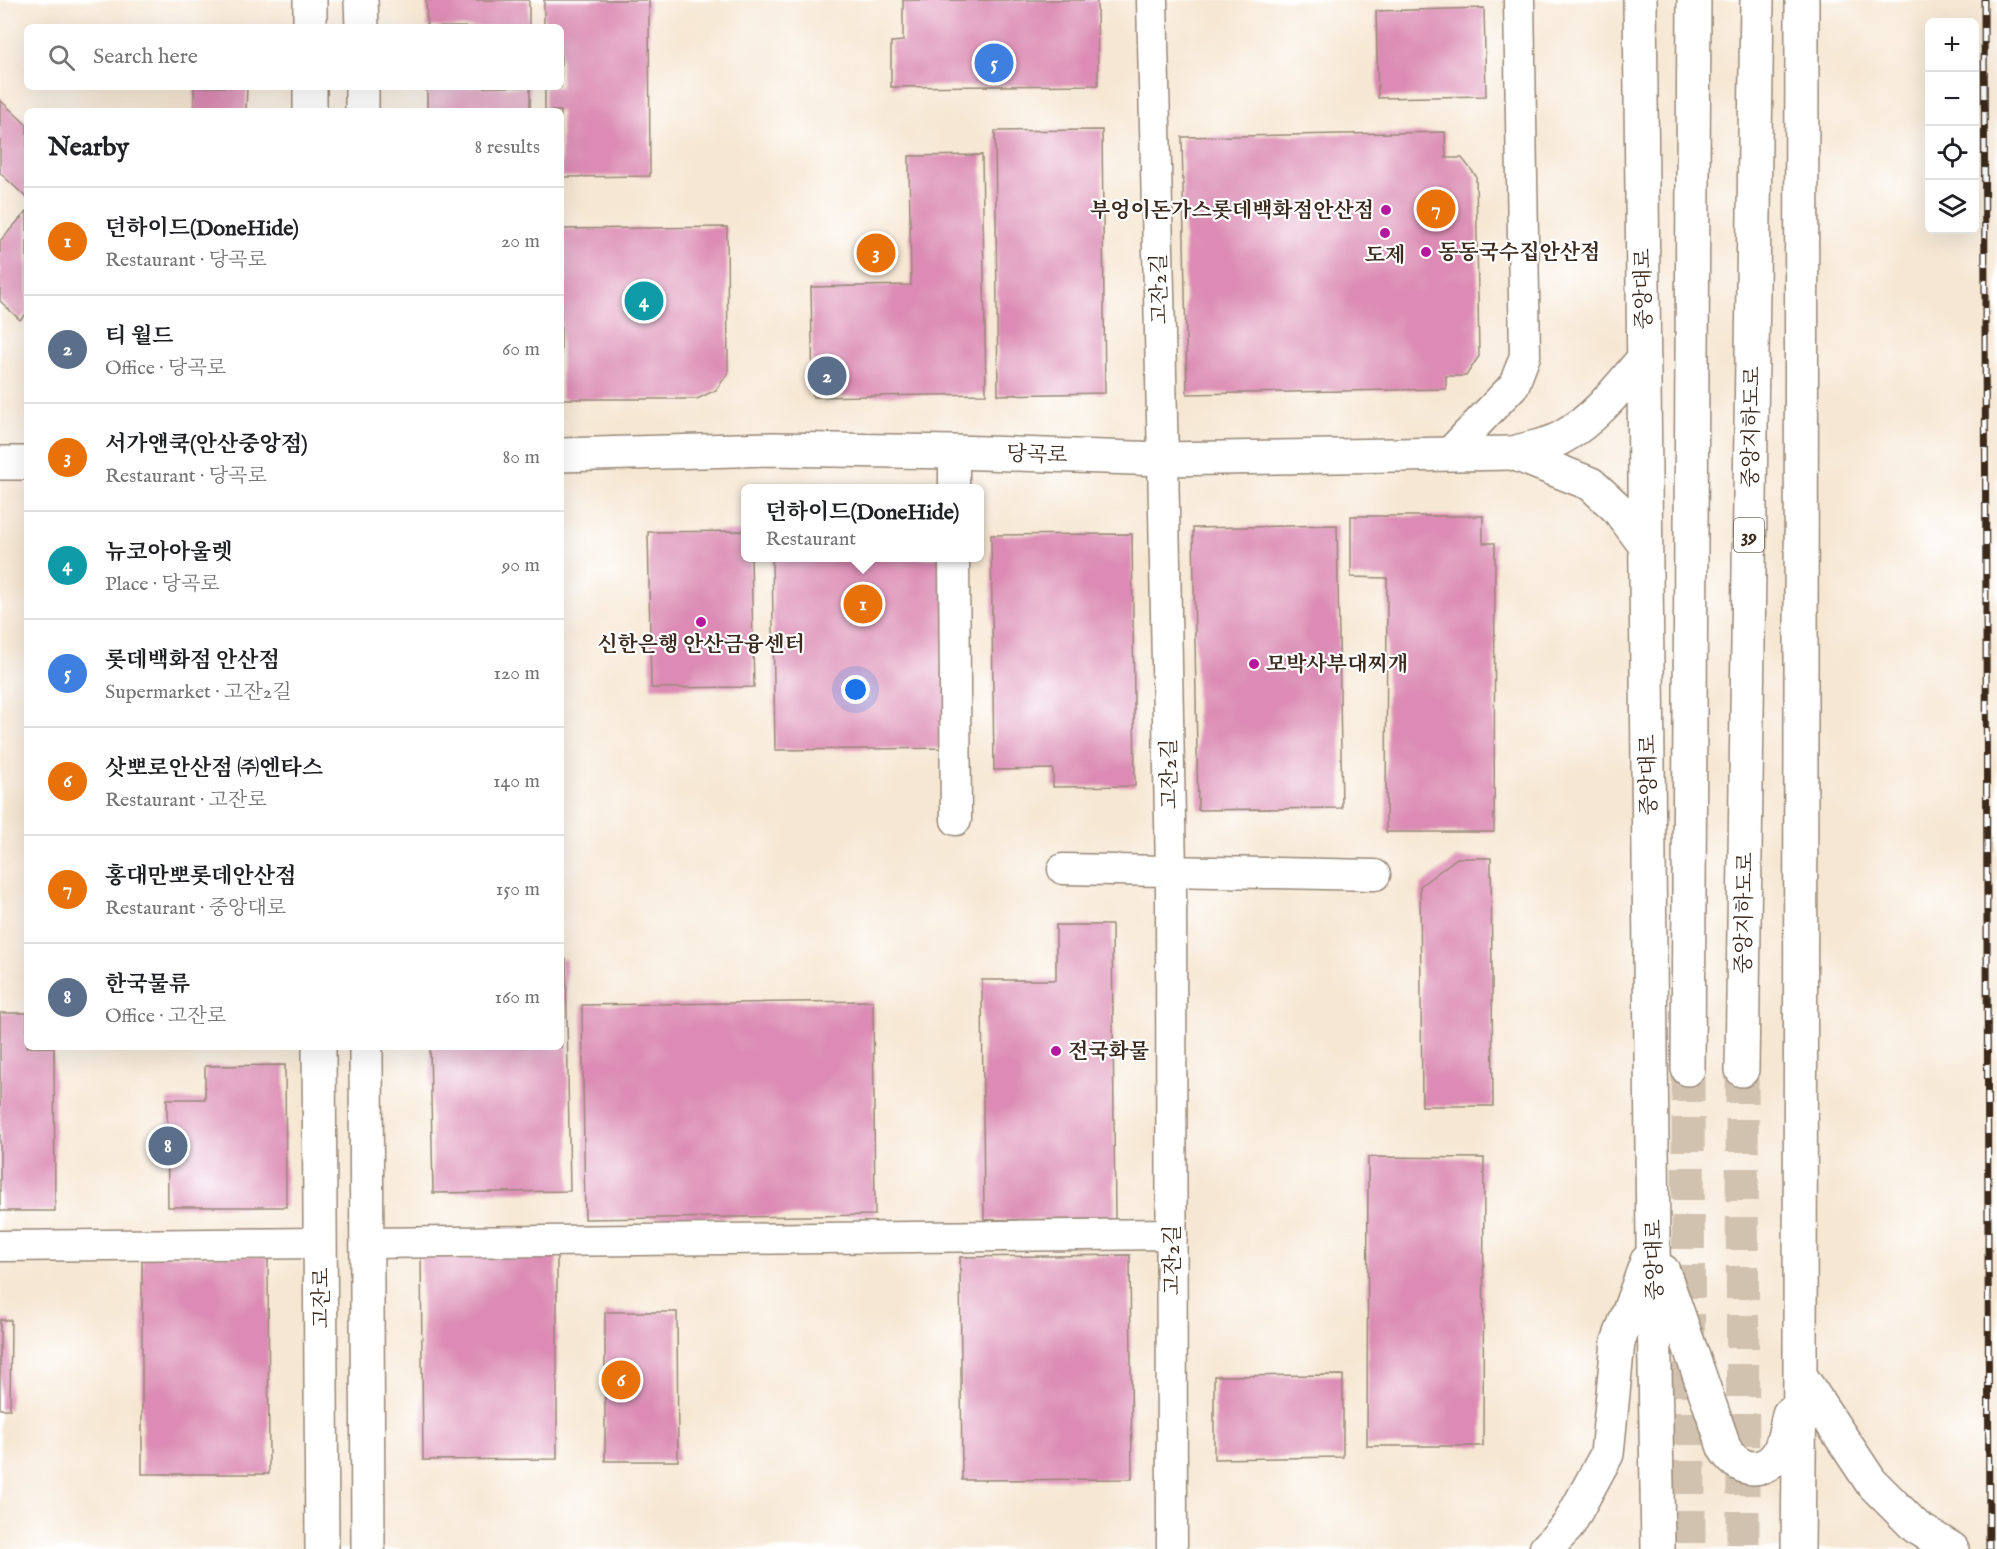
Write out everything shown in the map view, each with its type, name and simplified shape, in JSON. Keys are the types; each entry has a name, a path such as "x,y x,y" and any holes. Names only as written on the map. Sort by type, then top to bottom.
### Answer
{"main road":[{"path":"309,0 310,24"},
{"path":"362,0 362,24"},
{"name":"중앙대로","path":"1640,0 1653,1242 1659,1549"},
{"path":"1688,1069 1694,0"},
{"name":"중앙지하도로","path":"1742,1070 1757,0"},
{"path":"1798,1549 1802,0"},
{"path":"310,90 310,108"},
{"path":"362,90 362,108"},
{"path":"1512,453 1560,439 1592,418 1644,358"},
{"name":"당곡로","path":"564,455 772,449 1163,459 1450,452 1512,453"},
{"path":"1512,453 1591,484 1618,509 1645,545"},
{"path":"0,464 24,463"},
{"name":"고잔로","path":"319,1050 322,1549"},
{"path":"366,1050 368,1549"},
{"path":"1653,1242 1722,1444 1725,1452 1734,1462 1751,1467 1760,1466 1767,1464 1779,1453 1800,1375"},
{"path":"1546,1549 1568,1526 1607,1454 1618,1342 1653,1242"},
{"path":"1800,1375 1871,1482 1916,1527 1952,1549"}],"street":[{"name":"고잔2길","path":"1152,0 1171,872 1172,1549"},
{"path":"1450,452 1514,385 1525,356 1519,0"},
{"path":"954,452 954,484"},
{"path":"954,562 956,820"},
{"path":"1063,869 1374,875"},
{"path":"367,1243 1172,1234"},
{"path":"0,1246 320,1243"}],"building":[{"path":"426,0 529,0 529,24 427,24"},
{"path":"544,0 649,0 650,176 564,177 564,108 545,108 545,90 564,90 564,24 544,24"},
{"path":"903,0 1097,0 1098,85 891,87 891,42 903,41"},
{"path":"1484,8 1486,96 1378,98 1376,11"},
{"path":"194,90 247,90 246,108 194,108"},
{"path":"427,90 530,90 530,108 427,108"},
{"path":"0,100 24,122 24,195 0,173"},
{"path":"1102,130 1105,393 998,395 995,131"},
{"path":"1445,132 1446,158 1462,158 1476,176 1479,356 1466,376 1446,376 1446,389 1187,394 1182,137"},
{"path":"982,155 986,394 813,397 811,287 911,285 909,156"},
{"path":"24,214 24,316 20,320 0,301 0,241"},
{"path":"727,227 728,373 716,390 697,399 564,399 564,229"},
{"path":"1351,516 1483,516 1483,543 1495,543 1494,832 1386,832 1387,578 1351,577"},
{"path":"1337,525 1342,808 1198,810 1193,528"},
{"name":"신한은행 안산금융센터","path":"741,531 741,562 751,562 754,687 651,688 648,532"},
{"path":"1132,534 1135,786 1053,787 1053,769 994,770 991,535"},
{"path":"772,562 950,562 952,748 775,750"},
{"path":"1457,858 1491,858 1493,1106 1422,1106 1420,886"},
{"path":"1056,925 1112,925 1115,1219 984,1220 982,980 1056,980"},
{"path":"564,959 566,959 570,1191 433,1193 430,1050 564,1050"},
{"path":"873,1001 875,1215 585,1219 582,1005"},
{"path":"0,1013 24,1013 24,1050 54,1050 55,1211 0,1211"},
{"path":"285,1065 286,1207 168,1207 167,1099 205,1099 205,1066"},
{"path":"1368,1157 1484,1158 1483,1446 1367,1446"},
{"path":"421,1253 557,1253 557,1459 423,1460"},
{"path":"1130,1255 1132,1479 962,1480 960,1257"},
{"path":"142,1256 268,1256 269,1474 142,1474"},
{"path":"605,1312 677,1312 678,1461 605,1461"},
{"path":"0,1320 11,1320 10,1409 0,1409"},
{"path":"1343,1375 1343,1457 1214,1459 1214,1376"}],"tunnel":[{"path":"1688,1069 1689,1549"},
{"path":"1742,1070 1743,1549"}],"railway":[{"path":"1984,0 1989,1549"}],"place":[{"name":"롯데백화점 안산점","path":"994,63"},
{"name":"홍대만뽀롯데안산점","path":"1436,209"},
{"name":"부엉이돈가스롯데백화점안산점","path":"1386,210"},
{"name":"도제","path":"1385,233"},
{"name":"동동국수집안산점","path":"1426,252"},
{"name":"서가앤쿡(안산중앙점)","path":"876,253"},
{"name":"뉴코아아울렛","path":"644,301"},
{"name":"티 월드","path":"827,376"},
{"name":"던하이드(DoneHide)","path":"863,604"},
{"name":"신한은행 안산금융센터","path":"701,622"},
{"name":"모박사부대찌개","path":"1254,664"},
{"name":"전국화물","path":"1056,1051"},
{"name":"한국물류","path":"168,1146"},
{"name":"삿뽀로안산점 ㈜엔타스","path":"621,1380"}]}
